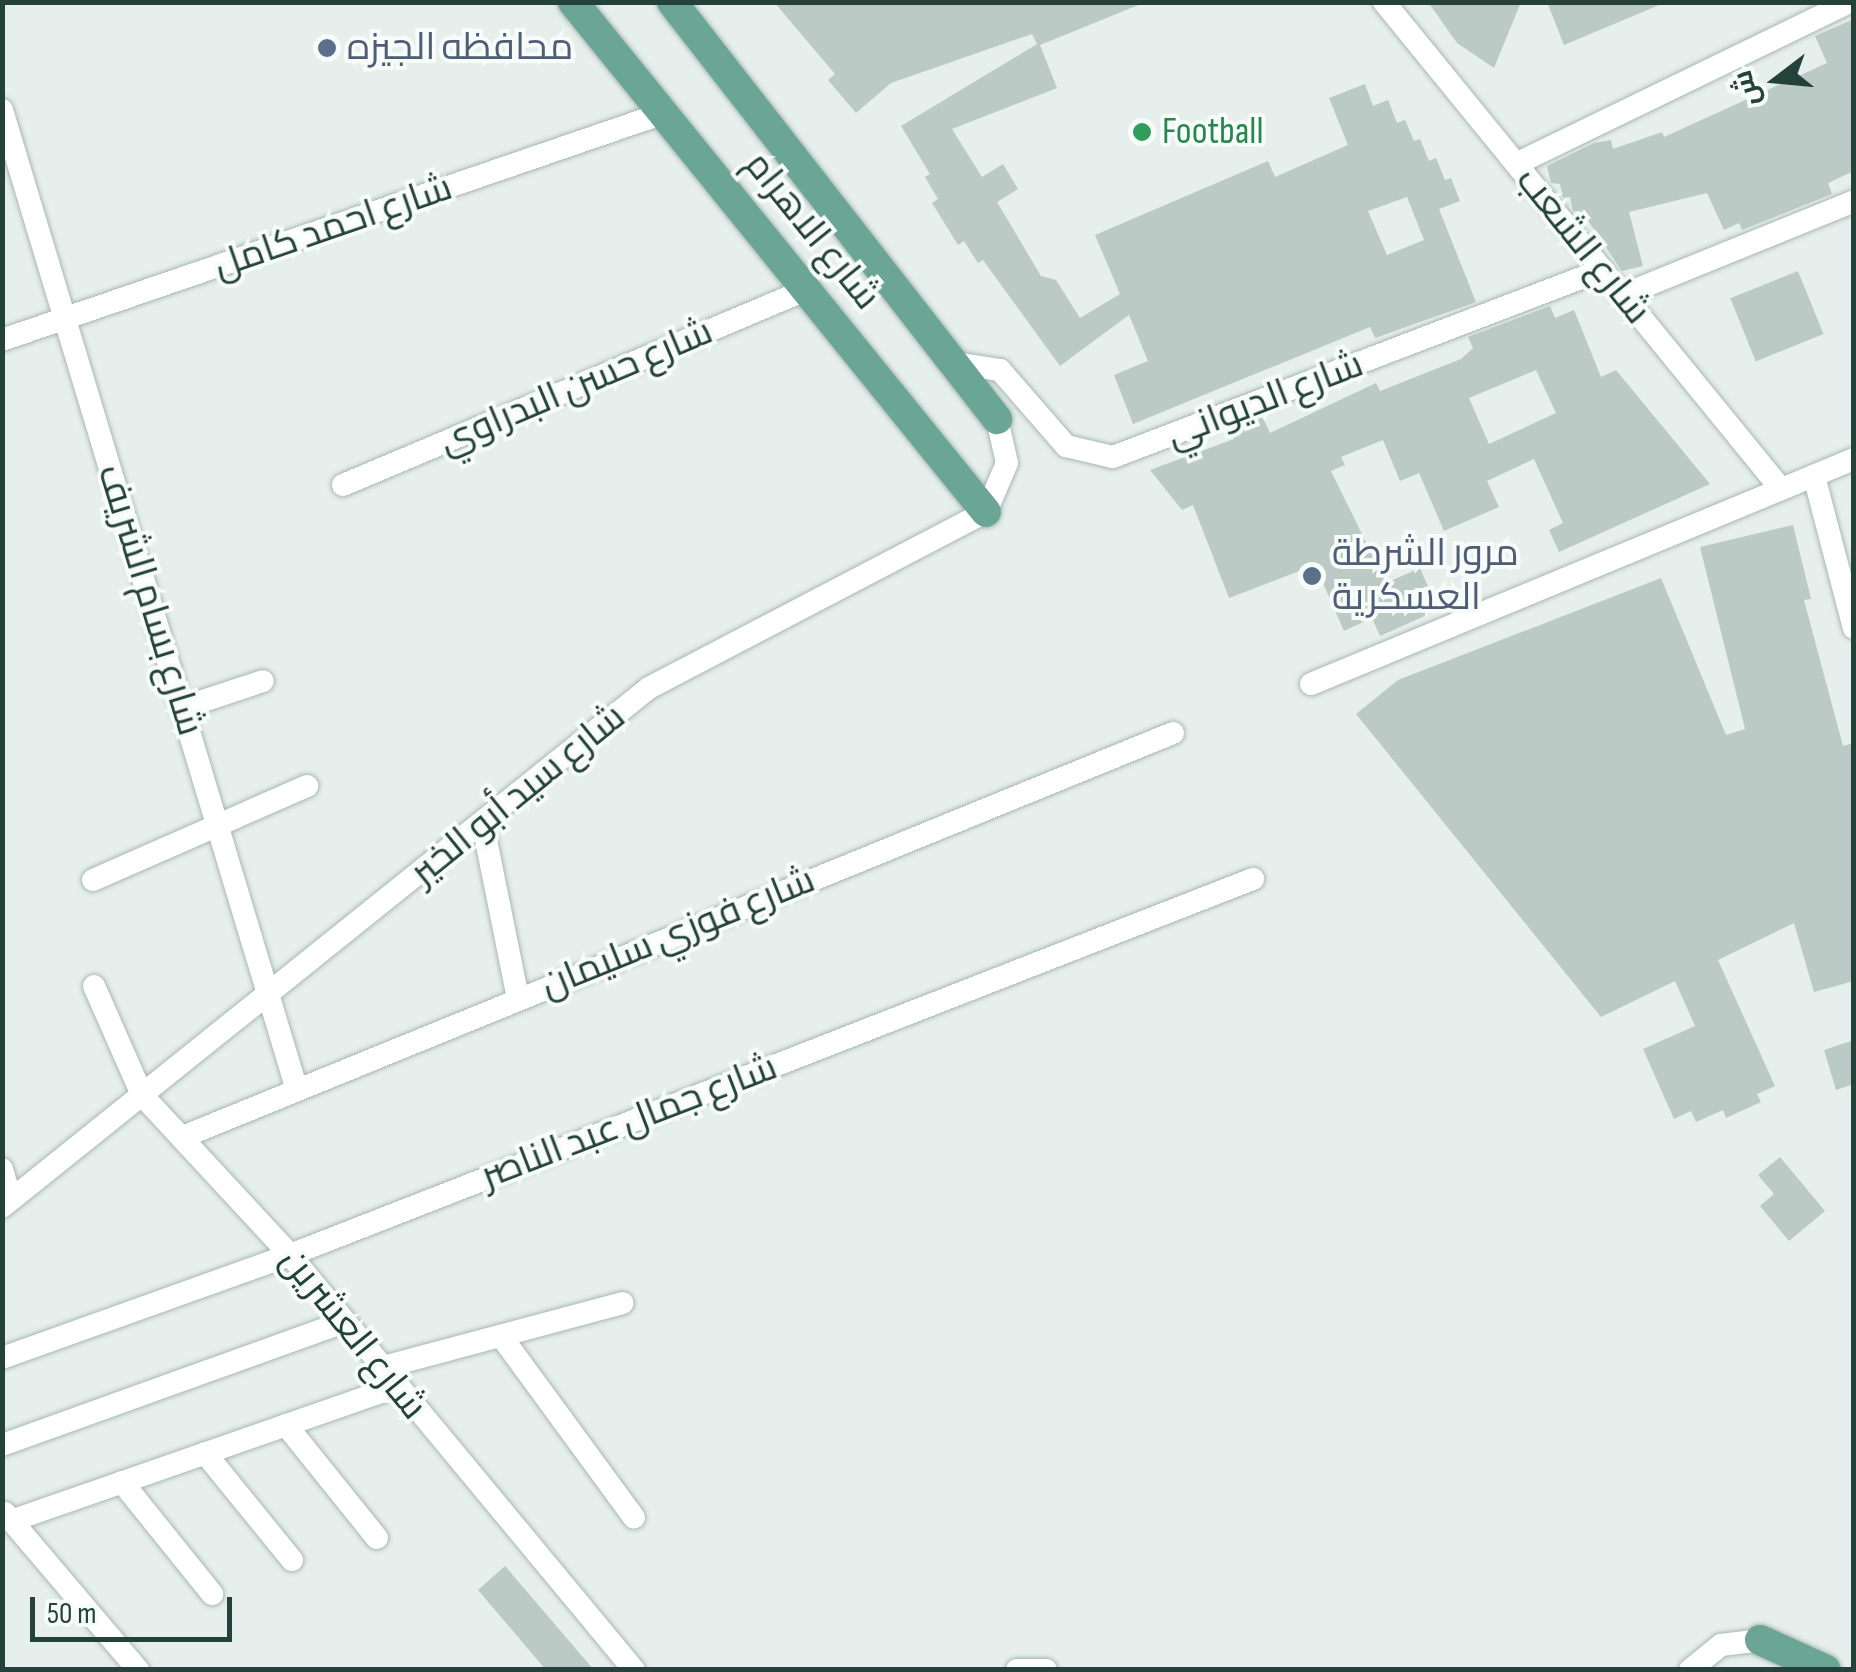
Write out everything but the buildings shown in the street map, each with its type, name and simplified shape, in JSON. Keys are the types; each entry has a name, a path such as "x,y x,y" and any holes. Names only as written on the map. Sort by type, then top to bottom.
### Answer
{"main road":[{"name":"شارع الاهرام","path":"573,2 986,512"},
{"name":"شارع الاهرام","path":"672,2 997,419"},
{"path":"1760,1640 1826,1670"}],"street":[{"path":"1516,164 1849,2"},
{"name":"شارع الشعب","path":"1393,6 1516,164 1781,489"},
{"name":"شارع بسام الشريف","path":"2,110 296,1090"},
{"name":"شارع احمد كامل","path":"2,340 664,113"},
{"path":"1623,295 1854,200"},
{"name":"شارع الديواني","path":"953,363 1000,370 1066,446 1112,457 1602,270"},
{"name":"شارع حسن البدراوي","path":"343,485 808,290"},
{"path":"986,512 1007,463 997,419"},
{"path":"1311,684 1854,459"},
{"path":"1814,476 1854,628"},
{"name":"شارع سيد أبو الخير","path":"7,1204 650,688 986,512"},
{"path":"182,708 264,681"},
{"name":"شارع فوزي سليمان","path":"185,1136 1173,733"},
{"path":"93,880 307,786"},
{"path":"483,825 518,998"},
{"name":"شارع جمال عبد الناصر","path":"2,1358 290,1255 1253,879"},
{"name":"شارع العشرين","path":"94,986 142,1095 185,1136 290,1255 634,1670"},
{"path":"2,1169 7,1204"},
{"path":"380,1368 622,1303"},
{"path":"2,1445 344,1322"},
{"path":"501,1336 634,1518"},
{"path":"138,1670 7,1516 122,1482 396,1387"},
{"path":"286,1425 377,1538"},
{"path":"205,1453 292,1560"},
{"path":"122,1482 212,1594"},
{"path":"1690,1670 1721,1645 1760,1640"},
{"path":"1018,1670 1046,1670"}],"place":[{"name":"محافظه الجيزه","path":"327,48"},
{"name":"Football","path":"1142,132"},
{"name":"مرور الشرطة العسكرية","path":"1312,576"}]}
